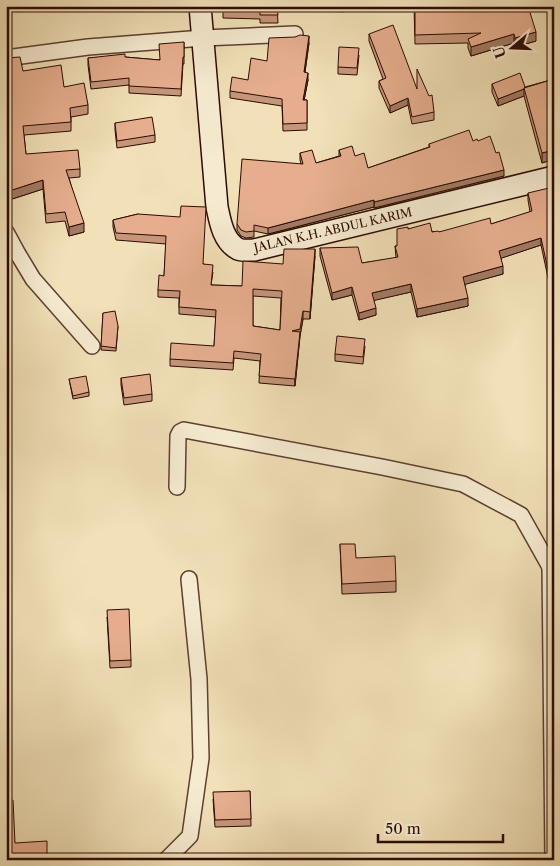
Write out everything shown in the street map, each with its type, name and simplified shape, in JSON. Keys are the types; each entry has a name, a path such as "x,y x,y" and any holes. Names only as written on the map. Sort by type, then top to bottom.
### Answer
{"street":[{"name":"JALAN K.H. ABDUL KARIM","path":"200,6 217,206 222,227 228,241 239,250 254,250 554,177"},
{"path":"6,58 88,47 203,38 295,34"},
{"path":"6,232 34,279 92,346"},
{"path":"177,488 178,436 184,430 463,484 520,515 552,569 553,860"},
{"path":"166,860 190,836 201,758 199,679 189,579"}],"building":[{"path":"223,6 277,6 278,15 260,15 260,11 223,10"},
{"path":"415,6 528,6 536,32 515,38 514,34 471,47 468,39 481,33 415,35"},
{"path":"393,25 417,89 417,69 429,96 432,95 434,112 412,117 408,98 390,106 379,81 386,78 369,34"},
{"path":"300,35 309,36 304,72 308,73 303,100 307,100 307,123 283,124 282,99 230,91 232,77 248,80 251,58 267,61 269,38 295,37"},
{"path":"184,42 181,89 129,86 129,78 91,82 88,58 125,54 125,57 160,60 159,44"},
{"path":"339,47 359,48 357,68 338,67"},
{"path":"20,57 23,71 61,65 64,87 84,83 88,105 70,108 71,122 23,126 26,154 78,150 80,169 66,170 84,223 69,227 65,212 46,214 43,180 6,192 6,58"},
{"path":"520,73 524,89 498,99 492,84"},
{"path":"554,79 554,150 542,153 524,88"},
{"path":"152,117 155,135 117,141 115,123"},
{"path":"469,130 473,141 490,136 496,153 499,152 504,170 374,202 374,200 268,228 254,225 254,231 246,232 241,230 237,224 242,159 303,164 300,153 312,150 316,163 341,156 339,150 352,146 355,156 364,153 368,168 430,147 429,144"},
{"path":"549,188 554,210 554,279 550,279 541,238 499,251 503,266 463,277 468,298 417,309 411,284 372,293 376,308 359,313 352,287 332,293 320,248 358,247 362,263 398,257 395,246 397,246 397,229 408,227 408,229 430,223 432,232 439,232 490,218 491,224 532,211 528,193"},
{"path":"181,206 206,207 203,264 213,265 211,285 242,286 243,261 283,264 284,249 315,249 310,312 303,311 300,329 292,331 300,332 295,379 259,376 261,354 234,351 233,363 170,359 171,343 214,346 216,310 179,307 180,291 158,290 159,275 164,276 166,236 116,233 113,220 138,214 180,217","holes":["253,289 282,291 280,330 253,326"]},
{"path":"115,311 118,326 116,348 101,346 103,313"},
{"path":"337,336 365,339 363,357 335,354"},
{"path":"150,374 152,394 124,398 121,378"},
{"path":"86,376 89,392 73,396 69,379"},
{"path":"340,544 355,544 356,558 395,556 396,581 342,584"},
{"path":"129,609 131,660 110,661 107,610"},
{"path":"250,791 251,819 215,820 213,792"},
{"path":"6,800 13,800 15,843 47,841 47,860 6,860"}]}
